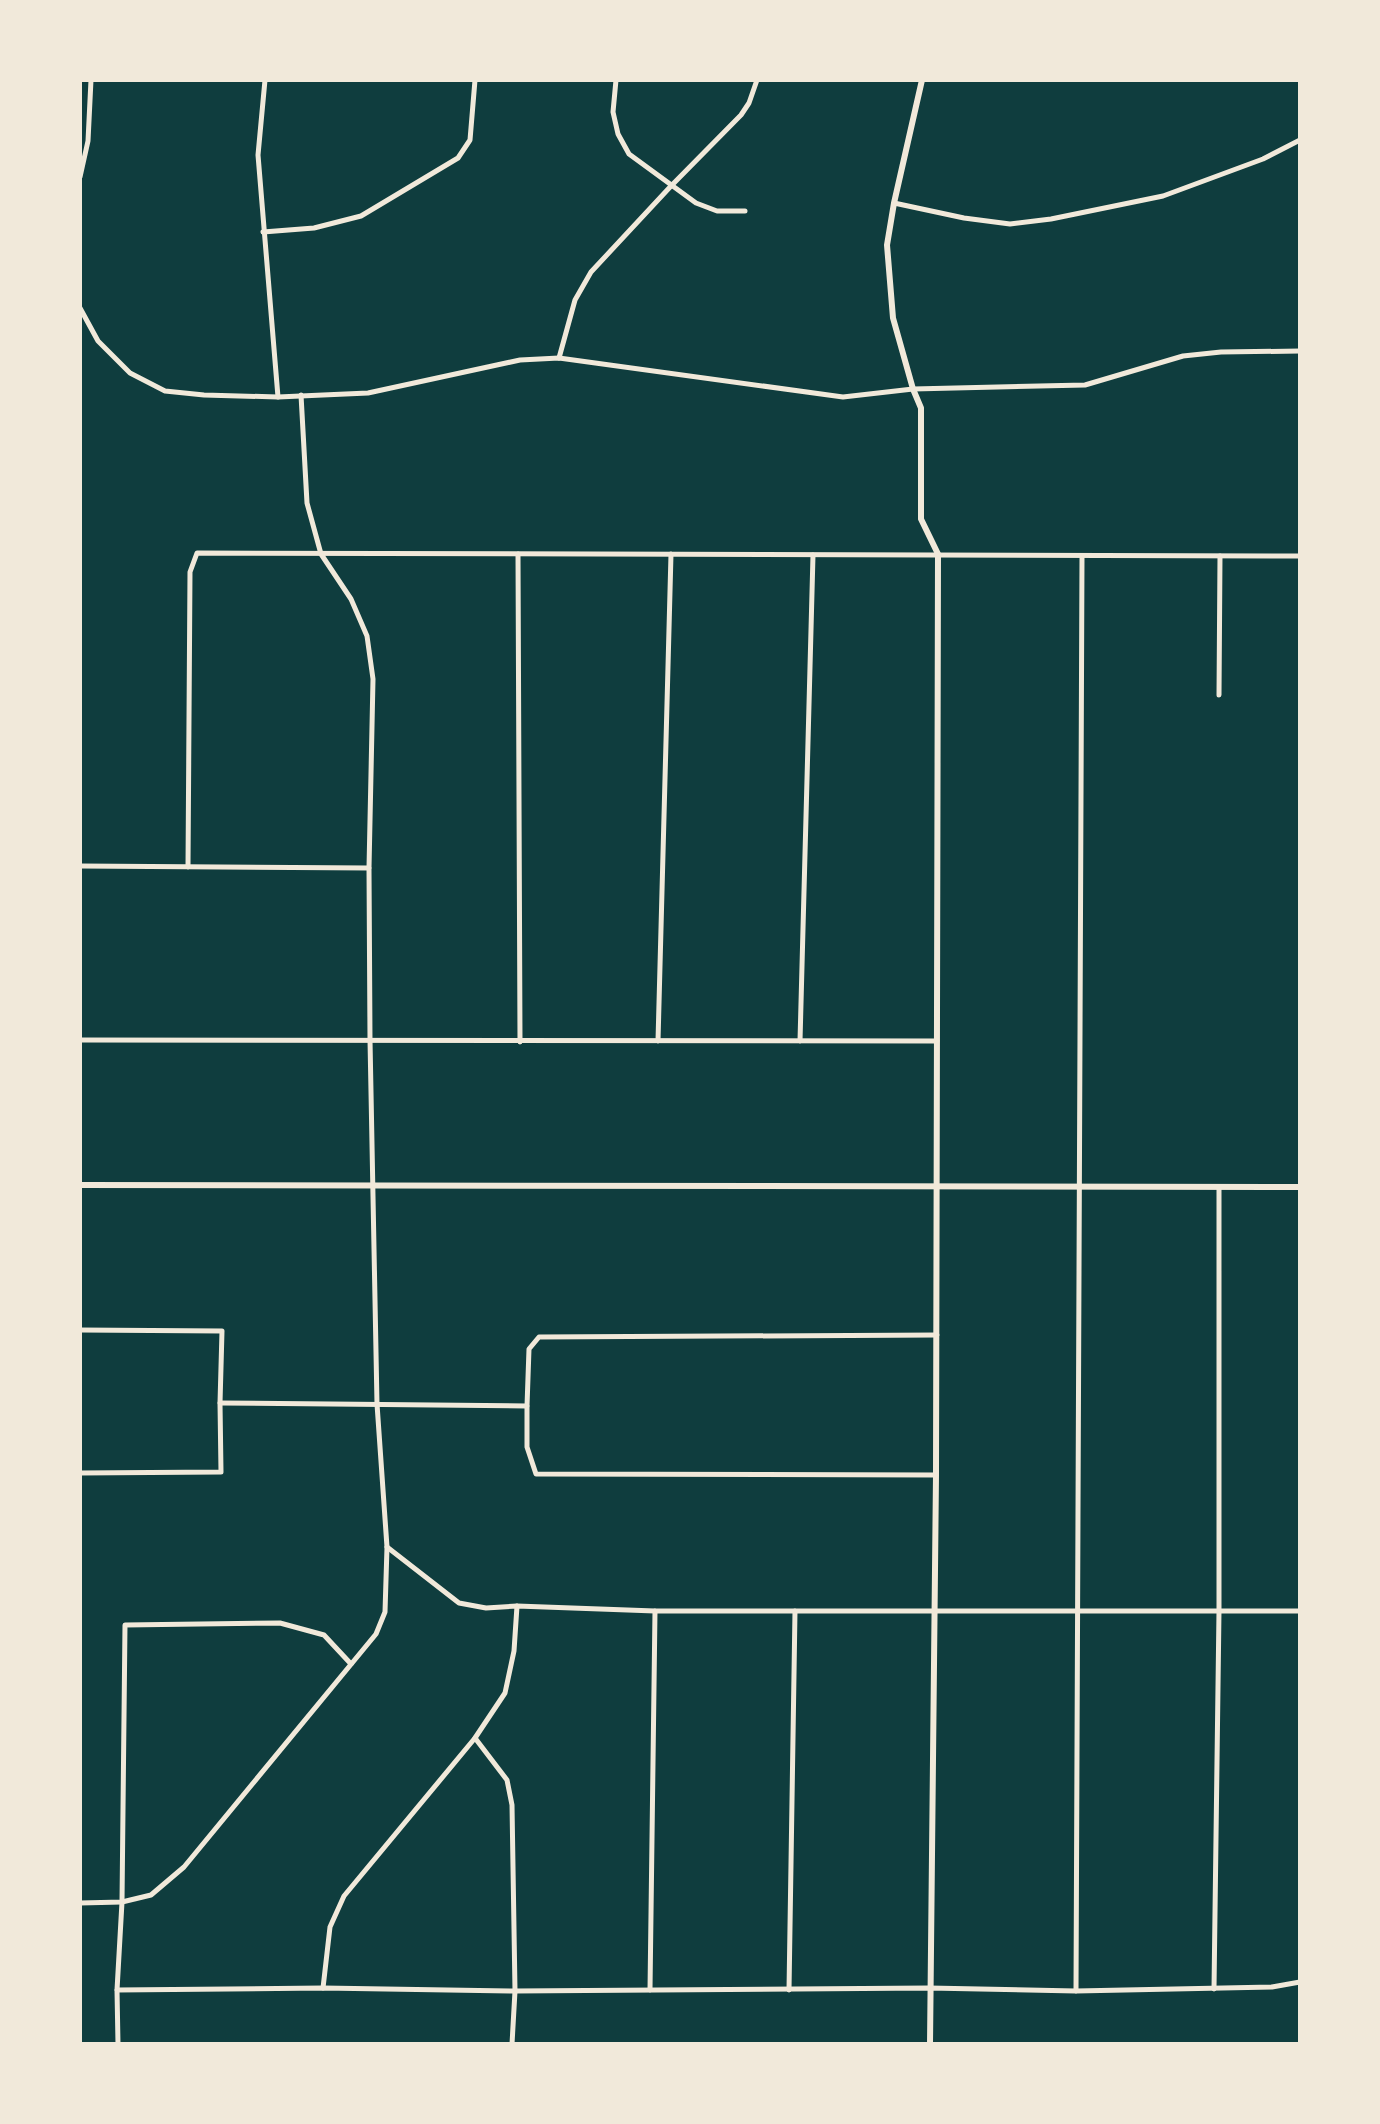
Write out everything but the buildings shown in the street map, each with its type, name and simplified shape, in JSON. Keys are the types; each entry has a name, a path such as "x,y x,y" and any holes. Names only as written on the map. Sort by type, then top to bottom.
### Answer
{"street":[{"path":"80,177 88,141 91,80"},
{"path":"265,80 258,155 278,397"},
{"path":"263,232 314,228 361,216 458,158 470,140 475,80"},
{"path":"616,80 613,113 618,134 629,154 696,203 717,211 745,211"},
{"path":"559,358 575,300 592,272 741,115 749,103 757,80"},
{"path":"922,80 887,246 893,318 921,408 921,519 938,554 938,1188 930,2043"},
{"path":"894,203 964,218 1010,224 1051,219 1163,196 1264,159 1300,140"},
{"path":"80,308 98,341 130,373 165,391 204,395 278,397 368,393 520,360 559,358 843,397 913,389 1085,385 1183,356 1220,352 1300,351"},
{"path":"80,1903 122,1902 150,1895 184,1867 376,1633 385,1612 387,1548 377,1404 370,1040 369,868 373,679 367,636 351,599 321,554 307,503 301,395"},
{"path":"188,867 190,572 197,553 1300,556"},
{"path":"518,554 520,1042"},
{"path":"658,1041 671,554"},
{"path":"800,1041 813,555"},
{"path":"1076,1990 1082,555"},
{"path":"1219,695 1220,556"},
{"path":"80,866 369,868"},
{"path":"80,1040 937,1041"},
{"path":"80,1185 1300,1187"},
{"path":"1213,1989 1219,1611 1219,1187"},
{"path":"80,1330 222,1331 221,1472 80,1473"},
{"path":"936,1475 536,1474 527,1447 527,1406 529,1349 539,1337 937,1335"},
{"path":"220,1403 527,1406"},
{"path":"387,1548 459,1603 486,1608 517,1606 655,1611 1300,1611"},
{"path":"323,1988 330,1927 344,1896 475,1738 505,1693 514,1651 517,1606"},
{"path":"650,1990 655,1611"},
{"path":"789,1990 795,1611"},
{"path":"118,2043 125,1625 280,1623 324,1635 351,1664"},
{"path":"475,1738 507,1780 512,1805 515,1992 512,2043"},
{"path":"117,1990 1076,1990 1272,1987 1300,1982"}]}
